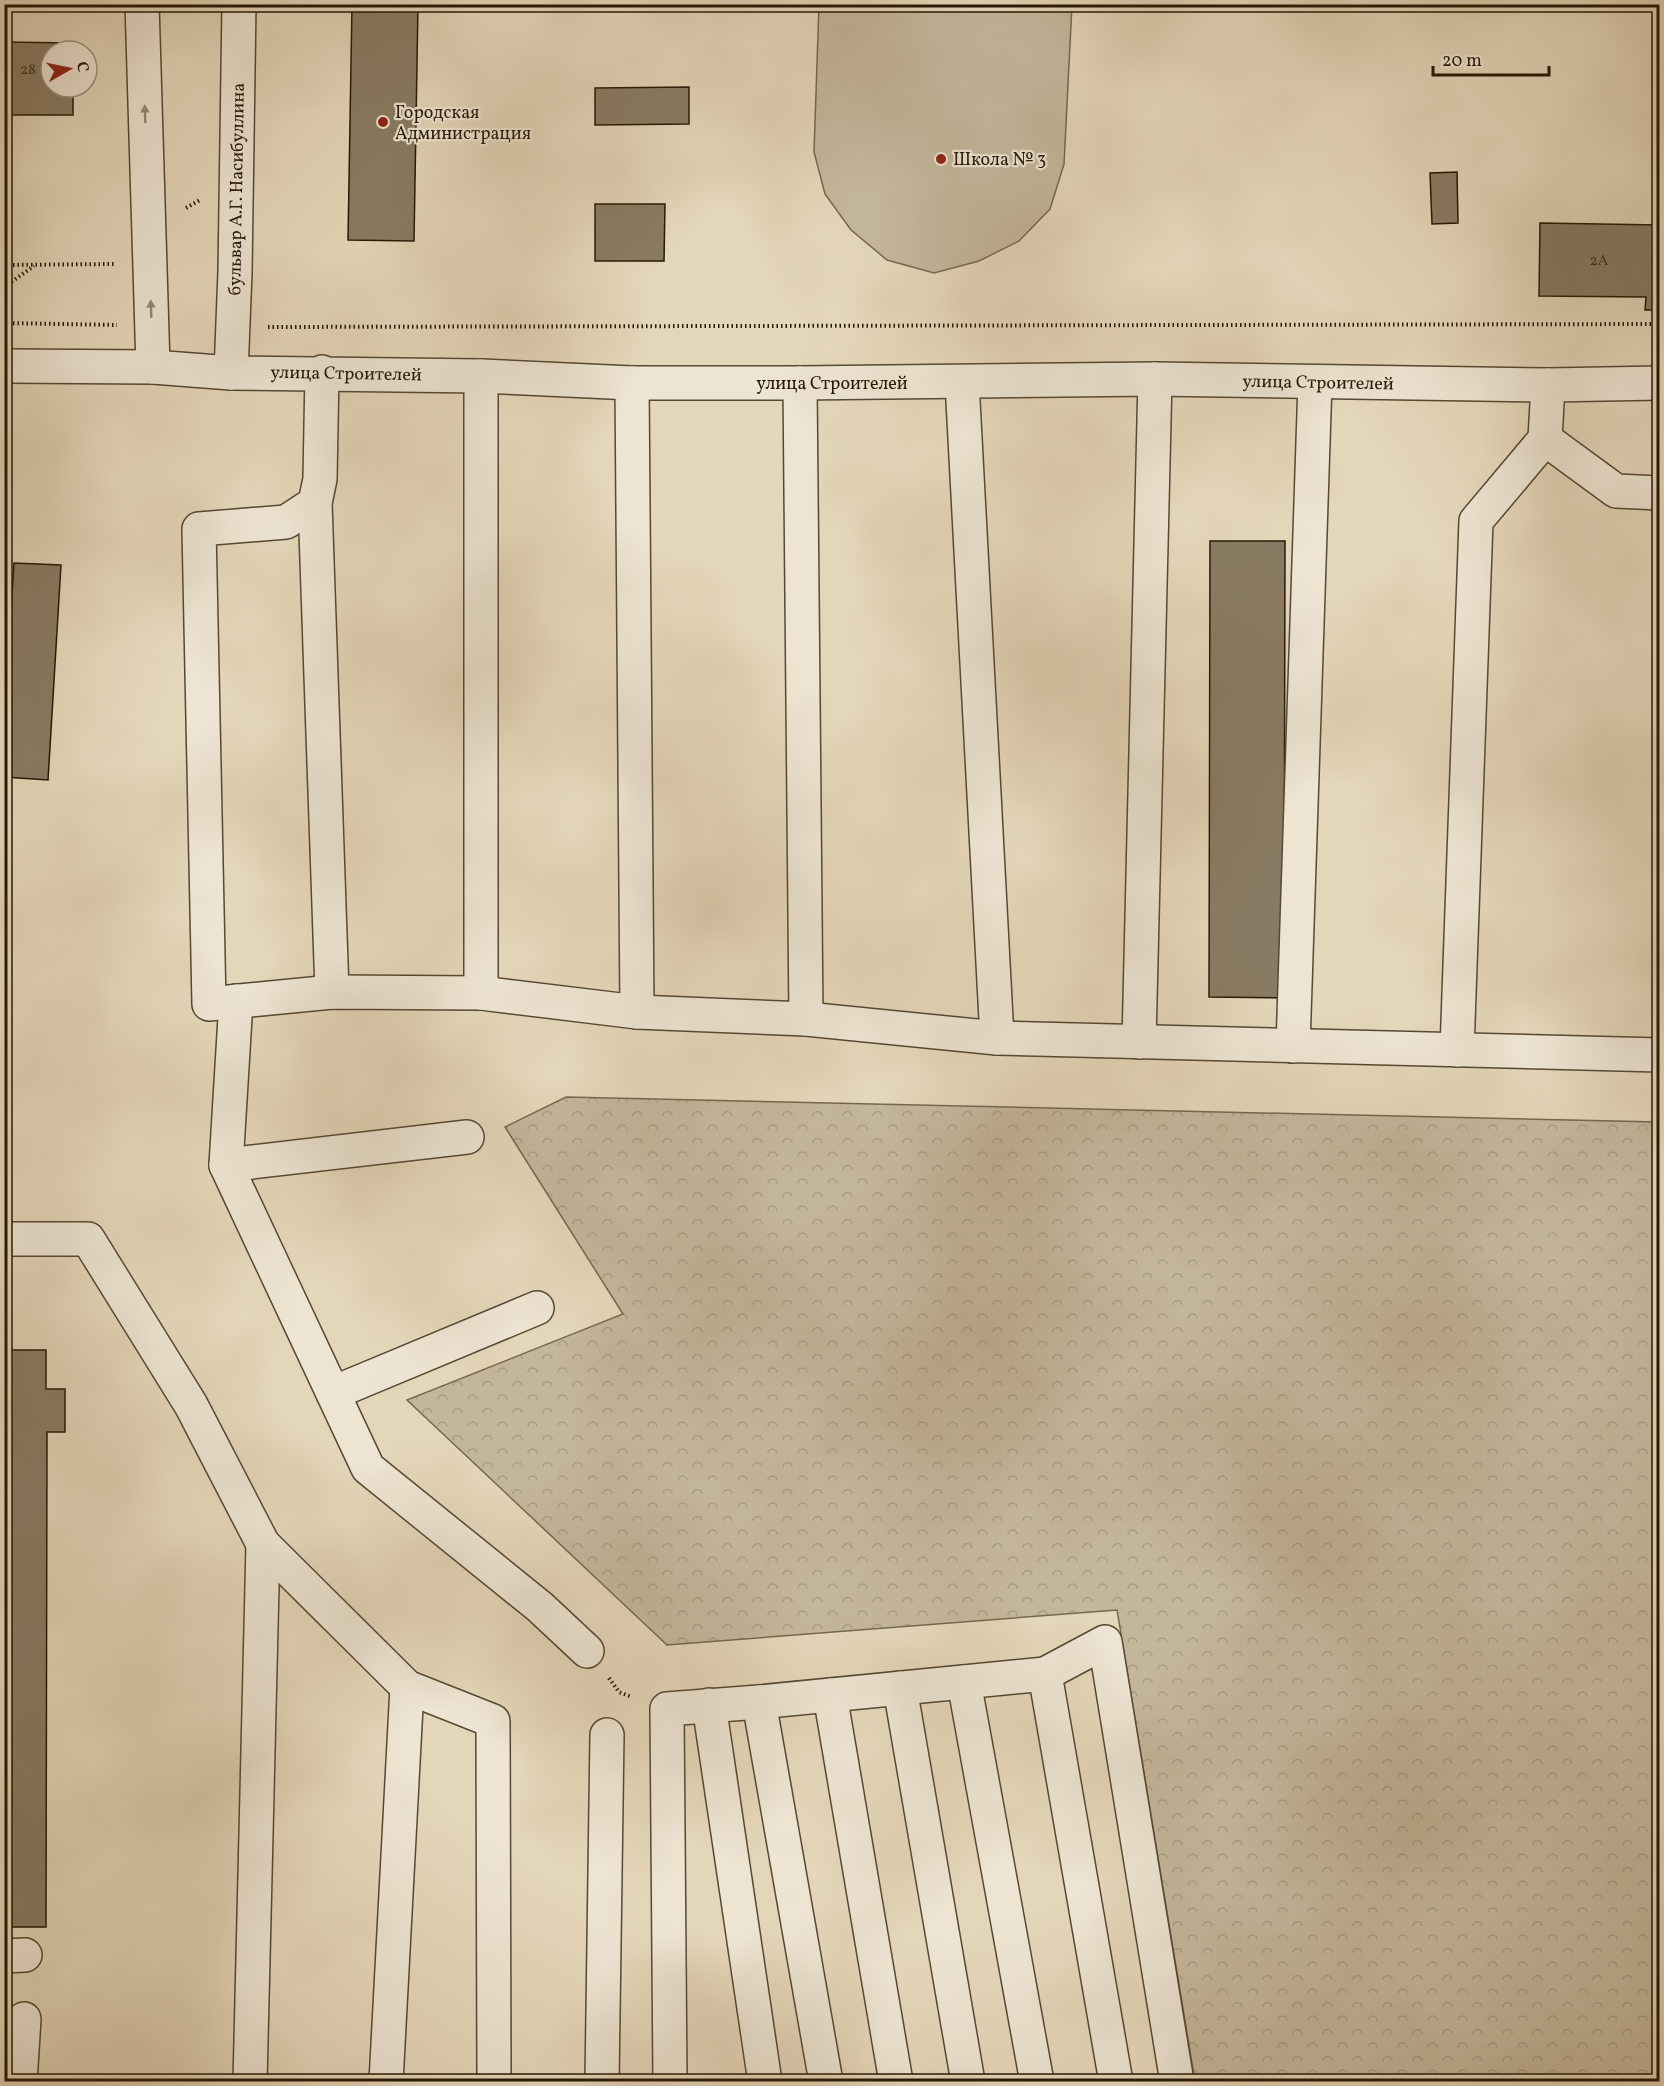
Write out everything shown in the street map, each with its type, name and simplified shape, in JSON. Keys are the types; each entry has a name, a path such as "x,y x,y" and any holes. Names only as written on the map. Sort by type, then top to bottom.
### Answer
{"street":[{"path":"142,4 153,367"},
{"name":"бульвар А.Г. Насибуллина","path":"231,373 239,4"},
{"name":"улица Строителей","path":"4,366 153,367 231,373 321,372 632,383 1155,379 1548,385 1659,383"},
{"path":"321,372 320,479 315,503 332,992"},
{"path":"481,376 481,993"},
{"path":"1139,1042 1155,379"},
{"path":"962,382 997,1038"},
{"path":"1293,1046 1315,382"},
{"path":"632,383 637,1012"},
{"path":"800,383 806,1019"},
{"path":"1457,1050 1476,521 1545,440 1548,385"},
{"path":"1545,440 1616,491 1659,492"},
{"path":"315,503 286,522 199,529 208,1004 332,992 481,993 637,1012 806,1019 997,1038 1659,1055"},
{"path":"236,1001 226,1165 368,1468 540,1607 587,1651"},
{"path":"226,1165 467,1137"},
{"path":"4,1239 88,1239 191,1405 263,1544 407,1687 493,1721 494,2082"},
{"path":"333,1393 537,1308"},
{"path":"250,2082 263,1544"},
{"path":"670,2082 667,1709 1045,1674 1105,1642 1177,2082"},
{"path":"1045,1674 1116,2082"},
{"path":"964,1682 1037,2082"},
{"path":"386,2082 407,1687"},
{"path":"900,1688 968,2082"},
{"path":"830,1695 896,2082"},
{"path":"759,1702 826,2082"},
{"path":"709,1705 765,2082"},
{"path":"602,2082 607,1735"},
{"path":"750,1987 751,2082"},
{"path":"20,2082 24,2019"}],"path":[{"path":"148,231 236,177"},
{"path":"4,287 35,266"},
{"path":"4,323 152,326"},
{"path":"233,327 1659,324"}],"green space":[{"path":"819,5 1072,5 1064,164 1050,209 1019,241 979,261 934,273 887,260 851,230 825,194 814,152"},
{"path":"566,1097 1659,1122 1659,2081 1195,2081 1117,1610 667,1645 407,1400 623,1314 505,1127"}],"building":[{"name":"Городская Администрация","path":"352,4 418,4 414,241 348,240"},
{"path":"4,42 39,43 39,99 73,99 73,115 4,115"},
{"path":"689,87 689,124 595,125 595,88"},
{"path":"1457,172 1458,223 1432,224 1430,173"},
{"path":"595,204 665,204 664,261 595,261"},
{"path":"1540,223 1660,225 1660,310 1645,310 1646,297 1539,296"},
{"path":"1210,541 1285,541 1284,998 1209,997"},
{"path":"14,563 61,565 48,780 4,777 4,725"},
{"path":"4,1350 46,1350 46,1389 65,1389 65,1432 47,1432 46,1927 4,1927"}],"place":[{"name":"Городская Администрация","path":"383,122"},
{"name":"Школа № 3","path":"941,159"}]}
